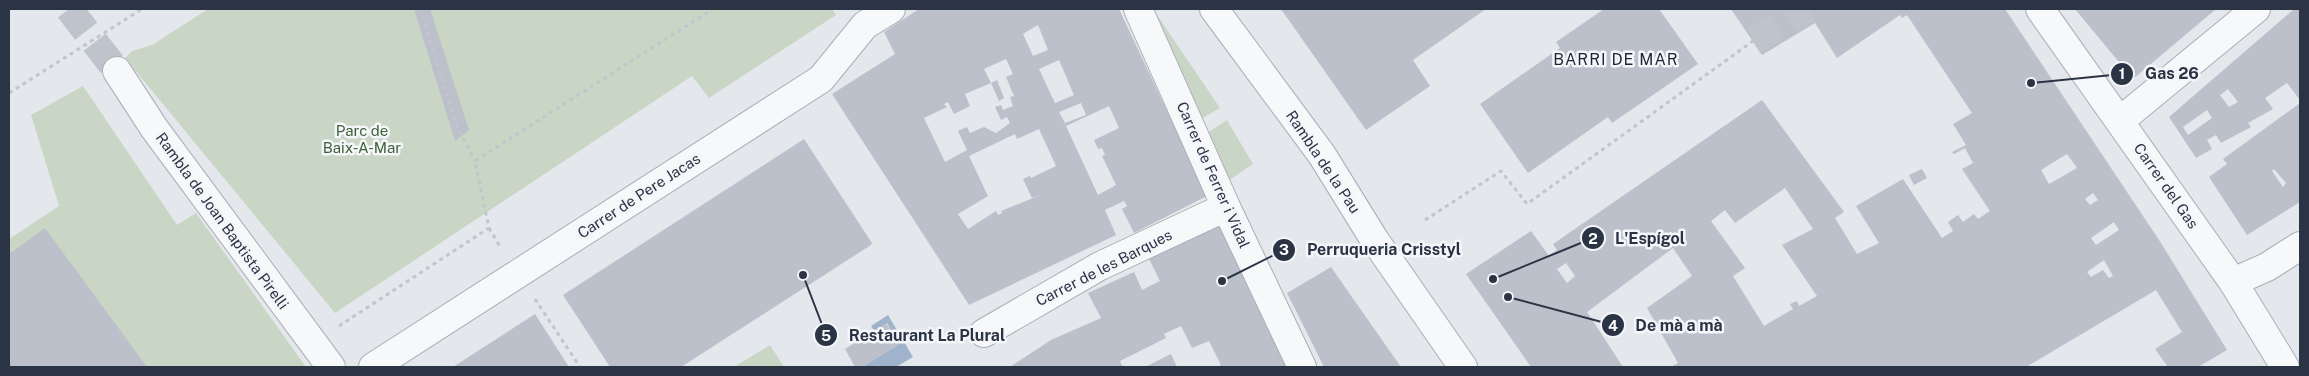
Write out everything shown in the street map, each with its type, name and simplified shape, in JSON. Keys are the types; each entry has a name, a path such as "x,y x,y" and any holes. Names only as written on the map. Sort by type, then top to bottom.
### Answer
{"street":[{"name":"Carrer de Pere Jacas","path":"373,367 821,79 865,25 891,9"},
{"name":"Carrer de Ferrer i Vidal","path":"1138,9 1226,207 1302,367"},
{"name":"Rambla de la Pau","path":"1214,9 1322,154 1374,239 1463,367"},
{"name":"Carrer del Gas","path":"2040,9 2233,282 2285,367"},
{"path":"2120,120 2256,9"},
{"name":"Rambla de Joan Baptista Pirelli","path":"117,71 154,128 330,367"},
{"name":"Carrer de les Barques","path":"984,332 1100,266 1226,207"},
{"path":"2233,282 2267,266 2300,246"}],"path":[{"path":"9,93 142,9"},
{"path":"421,9 456,124 475,161 488,228 502,250"},
{"path":"475,161 714,9"},
{"path":"1425,220 1501,171 1526,204 1753,41"},
{"path":"335,322 338,326 488,228"},
{"path":"533,296 580,367"}],"green space":[{"name":"Parc de Baix-A-Mar","path":"208,9 832,9 836,15 709,98 692,76 335,313 125,58 132,51 152,45"},
{"path":"1149,9 1153,9 1220,108 1199,120"},
{"path":"83,86 177,225 196,213 306,367 9,367 9,239 59,206 31,115"},
{"path":"1227,120 1253,164 1228,181 1206,134"},
{"path":"770,345 784,367 734,367"}],"water":[{"path":"888,315 913,357 896,367 862,367 899,344 887,323 874,331 871,326"}],"building":[{"path":"414,9 430,9 469,130 455,141"},
{"path":"919,9 1119,9 1207,196 1134,233 1122,209 1127,206 1124,201 1105,210 1116,235 969,305 832,94 895,54 884,32","holes":["1038,25 1048,50 1033,56 1023,34","1006,59 1013,74 1006,77 1014,96 1010,97 1013,106 1003,110 1001,105 995,107 1001,120 1007,117 1010,123 996,133 984,127 970,133 967,127 958,131 967,150 945,162 924,118 947,107 944,104 948,102 954,114 970,106 965,94 991,83 984,69","1059,60 1074,95 1055,103 1039,69","1081,103 1086,115 1065,123 1059,112","1109,106 1119,128 1094,140 1098,149 1102,148 1105,155 1102,156 1116,185 1098,195 1066,126","1039,129 1056,166 1031,178 1030,176 1023,179 1032,198 1043,194 1001,211 1002,213 998,215 996,211 968,229 958,214 988,196 969,156 1015,134 1017,139"]},
{"path":"1281,9 1486,9 1413,60 1430,86 1366,130"},
{"path":"1604,9 1659,9 1698,64 1612,123 1608,117 1528,173 1480,104 1560,48 1556,42"},
{"path":"1731,9 2005,9 2161,243 2227,350 2198,367 2168,367 2155,349 2182,332 2156,290 2026,367 1671,367 1678,363 1647,308 1692,276 1673,248 1587,312 1623,367 1531,367 1466,274 1531,231 1549,256 1557,250 1553,244 1762,100 1844,212 1835,218 1857,254 1879,243 1856,206 1903,179 1942,238 1953,231 1948,222 1958,215 1963,222 1974,214 1978,219 1990,211 1962,169 1973,163 1965,148 1954,154 1952,152 1966,145 1953,124 1972,113 1907,15 1902,18 1900,15 1837,58 1815,23 1762,55","holes":["2067,154 2077,168 2049,184 2041,170","1785,188 1813,229 1782,245 1817,296 1799,306 1797,301 1790,304 1793,309 1764,326 1733,276 1745,268 1711,221 1725,210 1735,223","2093,193 2098,200 2090,205 2085,199","2114,222 2119,230 2096,245 2091,238","2104,260 2113,276 2109,278 2103,270 2091,277 2087,272","1566,263 1575,276 1567,283 1557,269"]},
{"path":"2075,9 2216,9 2133,79"},
{"path":"2294,9 2300,9 2300,100 2287,83 2265,98 2273,109 2248,123 2251,127 2221,143 2216,135 2207,140 2212,149 2196,158 2169,117","holes":["2228,89 2238,102 2229,107 2220,95","2207,110 2212,118 2188,135 2183,127"]},
{"path":"997,80 1004,98 999,101 991,83"},
{"path":"2300,103 2300,202 2247,235 2209,177 2227,164 2223,159","holes":["2274,169 2286,183 2283,187 2272,171"]},
{"path":"804,139 872,243 871,245 681,367 610,367 563,295"},
{"path":"1922,169 1927,178 1914,185 1909,175"},
{"path":"1221,224 1289,367 1217,367 1221,365 1209,341 1192,348 1181,326 1164,334 1166,338 1120,361 1123,367 1010,367 1051,340 1101,318 1088,293 1134,272 1142,290 1160,281 1149,259"},
{"path":"45,228 147,367 9,367 9,254"},
{"path":"1331,267 1401,367 1324,367 1287,293"},
{"path":"535,314 569,367 453,367 470,356"},
{"path":"886,323 900,344 862,367 855,367 845,349"},
{"path":"1171,354 1177,367 1145,367"}],"tunnel":[{"path":"69,9 117,71"},
{"path":"1753,41 1808,9"}],"place":[{"name":"Gas 26","path":"2031,83"},
{"name":"Restaurant La Plural","path":"803,275"},
{"name":"L'Espígol","path":"1493,279"},
{"name":"Perruqueria Crisstyl","path":"1222,281"},
{"name":"De mà a mà","path":"1508,297"}],"district":[{"name":"BARRI DE MAR","path":"1616,59"}]}
